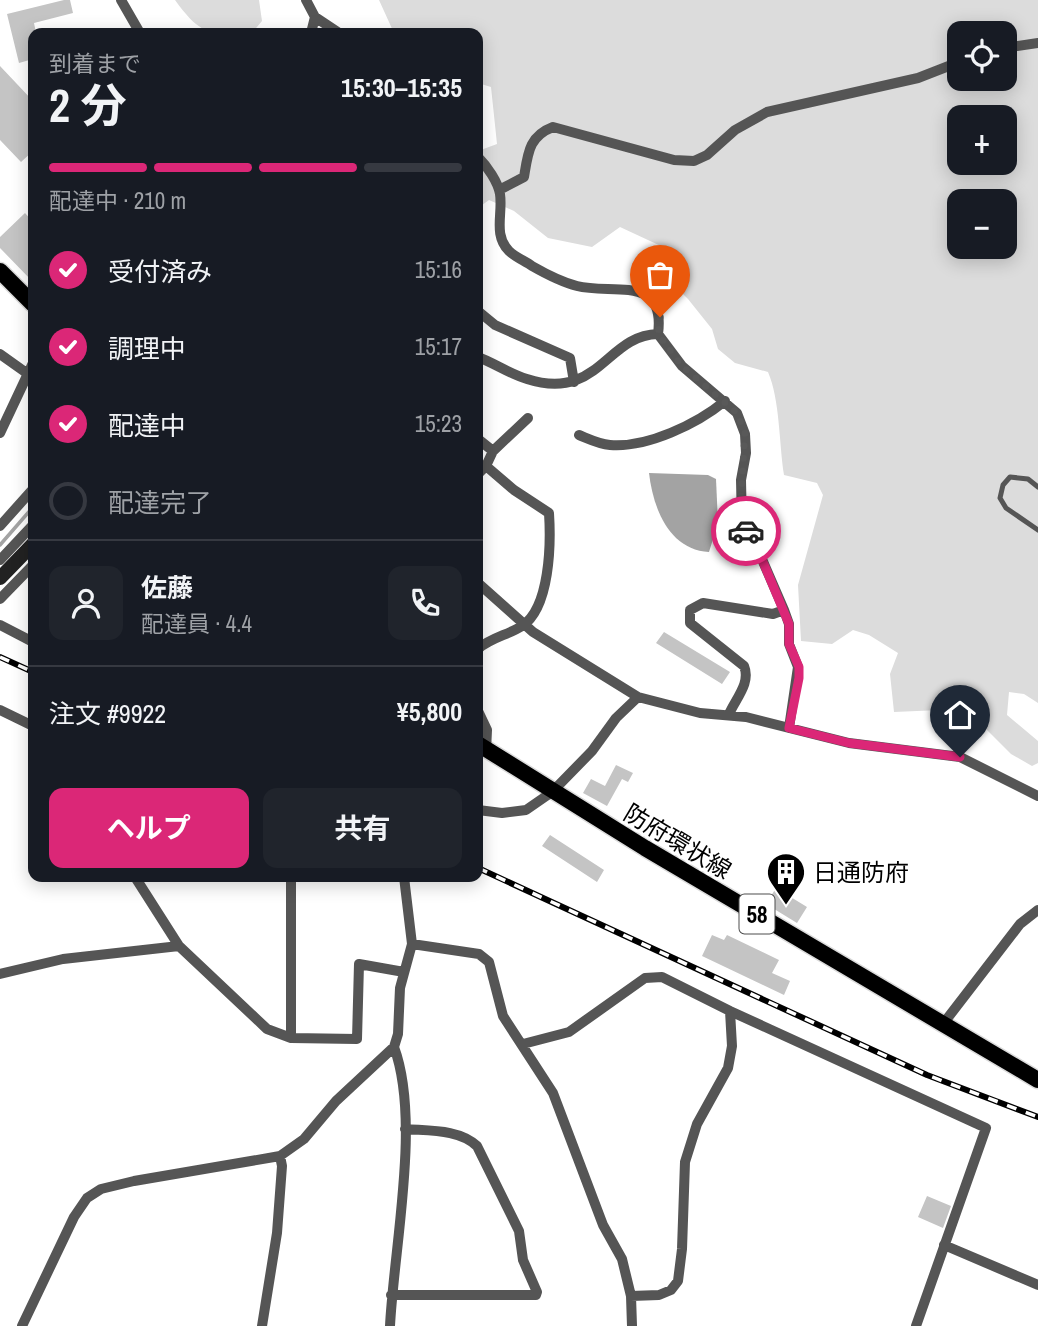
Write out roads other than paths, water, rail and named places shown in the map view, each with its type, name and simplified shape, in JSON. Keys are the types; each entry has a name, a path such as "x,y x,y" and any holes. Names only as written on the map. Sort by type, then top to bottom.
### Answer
{"main road":[{"path":"0,271 28,299"},
{"name":"防府環状線","path":"483,749 1038,1080"}],"street":[{"path":"121,0 138,28"},
{"path":"306,0 315,17 332,28"},
{"path":"312,28 315,17"},
{"path":"1017,46 1038,43"},
{"path":"499,190 524,177 530,145 539,132 553,127 674,160 694,161 707,155 735,130 767,112 918,78 947,67"},
{"path":"483,166 499,190 498,225 502,240 510,251 557,279 576,286 627,288 643,294 654,302 660,317 658,334 682,366 737,413 745,433 746,453 741,480 742,525 758,550 784,610 789,624 789,644 799,667 789,728"},
{"path":"483,315 495,325 570,358 574,382"},
{"path":"483,359 527,379 574,382 585,378 633,340 658,334"},
{"path":"0,354 28,374 0,433"},
{"path":"579,435 612,446 645,440 698,418 725,401"},
{"path":"483,469 493,451 528,418"},
{"path":"483,443 493,451"},
{"path":"483,646 532,619 542,597 549,513 514,490 486,466"},
{"path":"0,526 28,495"},
{"path":"0,560 28,530"},
{"path":"0,578 28,549"},
{"path":"0,598 28,570"},
{"path":"483,588 524,625 638,697 700,713 729,714 849,743 960,757 1037,794"},
{"path":"729,714 746,684 747,672 744,666 690,623 690,610 703,603 773,614 784,610"},
{"path":"0,625 28,639"},
{"path":"483,810 526,810 552,792 592,751 616,718 638,697"},
{"path":"0,710 28,724"},
{"path":"483,722 487,730 483,744"},
{"path":"138,882 179,946 267,1029 291,1038 356,1039 359,964 404,972"},
{"path":"291,882 291,1038"},
{"path":"390,1326 405,1129 405,1089 394,1047 404,972 412,944 405,882"},
{"path":"943,1024 1020,924 1038,910"},
{"path":"412,944 479,954 489,962 503,1016 553,1093 603,1225 622,1259 631,1296 632,1326"},
{"path":"0,974 64,959 179,946"},
{"path":"523,1044 569,1032 583,1025 645,978 663,977 730,1011 986,1128 916,1326"},
{"path":"631,1296 659,1295 671,1290 678,1281 685,1162 697,1124 728,1069 732,1046 730,1011"},
{"path":"22,1326 74,1217 88,1198 101,1189 134,1181 280,1156 304,1139 336,1101 394,1047"},
{"path":"391,1295 536,1295 537,1292 523,1260 519,1231 478,1146 468,1138 439,1131 405,1129"},
{"path":"262,1326 277,1233 282,1166 280,1156"},
{"path":"944,1245 1038,1285"}],"lane":[{"path":"1038,487 1028,479 1010,477 1003,485 1000,498 1006,508 1038,530"}],"waterway":[{"path":"0,545 28,513"}],"railway":[{"path":"0,657 28,670"},
{"path":"483,870 927,1075 1038,1117"}],"place":[{"name":"日通防府","path":"786,906"}]}
